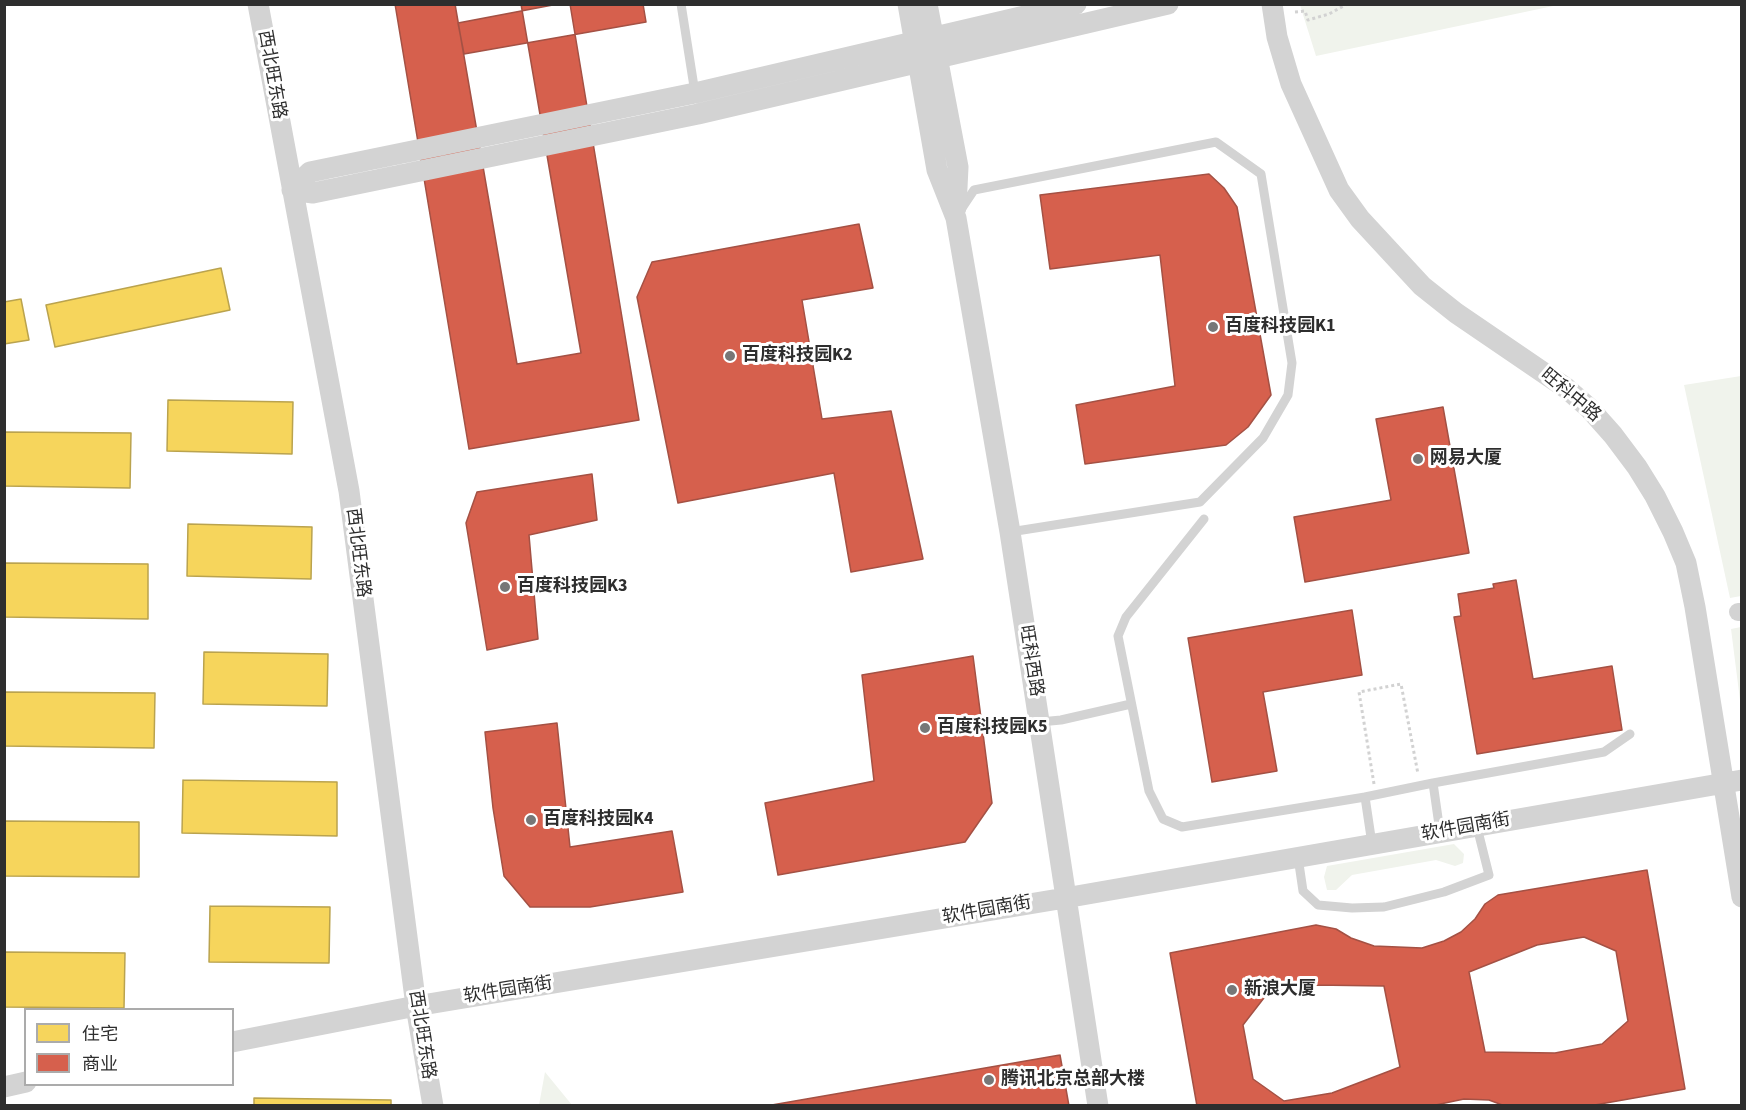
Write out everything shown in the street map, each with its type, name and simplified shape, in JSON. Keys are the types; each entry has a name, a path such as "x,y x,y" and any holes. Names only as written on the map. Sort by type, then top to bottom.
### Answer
{"street":[{"name":"西北旺东路","path":"258,4 349,491 416,1006 433,1106"},
{"path":"908,4 926,50"},
{"path":"926,50 927,4"},
{"path":"292,190 313,193 698,114 926,50 1077,4"},
{"path":"292,190 310,172 695,93 1168,4"},
{"name":"旺科中路","path":"1272,4 1277,37 1291,84 1339,190 1360,219 1422,286 1456,314 1566,388 1589,408 1631,459 1655,496 1686,563 1733,781 1742,897"},
{"name":"旺科西路","path":"926,50 958,167 956,218 1010,532 1098,1106"},
{"name":"软件园南街","path":"234,1042 416,1006 1065,898 1733,781"},
{"path":"4,1087 24,1082"}],"lane":[{"path":"681,4 695,93"},
{"path":"956,218 974,190 1216,142 1261,174 1292,363 1288,395 1263,438 1200,502 1010,532"},
{"path":"1204,519 1126,617 1118,636 1149,791 1163,819 1182,827 1376,795 1420,785 1604,753 1630,734"},
{"path":"1040,722 1131,704"},
{"path":"1433,783 1440,832"},
{"path":"1365,797 1372,844"},
{"path":"1298,857 1304,891 1318,905 1352,908 1384,907 1444,892 1489,875 1476,826"}],"path":[{"path":"1303,4 1308,20 1329,14 1345,5"},
{"path":"1296,12 1305,11"},
{"path":"1376,795 1359,692 1401,684 1420,785"}],"shaded area":[{"path":"1300,4 1558,5 1316,56"},
{"path":"1741,376 1741,596 1730,598 1684,385"},
{"path":"1742,627 1741,708 1731,629"},
{"path":"1454,844 1464,854 1463,863 1455,866 1436,860 1352,875 1336,890 1327,890 1324,877 1327,866"},
{"path":"545,1072 572,1105 539,1105"}],"building: 住宅":[{"path":"221,268 230,310 55,347 46,305"},
{"path":"21,299 29,340 4,344 4,302"},
{"path":"168,400 293,402 292,454 167,451"},
{"path":"4,432 131,433 130,488 4,486"},
{"path":"188,524 312,527 311,579 187,576"},
{"path":"4,563 148,564 148,619 4,617"},
{"path":"204,652 328,654 327,706 203,704"},
{"path":"4,692 155,693 154,748 4,746"},
{"path":"183,780 337,782 337,836 182,833"},
{"path":"4,821 139,822 139,877 4,876"},
{"path":"210,906 330,907 329,963 209,962"},
{"path":"4,952 125,953 124,1008 4,1007"},
{"path":"254,1098 391,1100 391,1106 254,1106"}],"building: 商业":[{"path":"395,4 455,4 517,364 581,353 521,4 570,4 639,420 469,449"},
{"path":"558,4 643,4 646,22 464,54 458,23"},
{"name":"百度科技园K1","path":"1209,174 1224,188 1237,207 1271,395 1248,427 1226,445 1085,464 1076,405 1175,386 1160,255 1050,269 1040,195"},
{"name":"百度科技园K2","path":"859,224 873,288 802,300 822,419 891,411 923,559 851,572 834,473 678,503 637,297 652,262"},
{"name":"网易大厦","path":"1443,407 1469,553 1305,582 1294,517 1391,500 1376,419"},
{"name":"百度科技园K3","path":"592,474 597,520 529,535 538,639 487,650 466,523 477,492"},
{"path":"1516,580 1533,679 1612,666 1622,730 1477,754 1454,617 1461,616 1458,594 1494,588 1493,584"},
{"path":"1352,610 1362,675 1263,692 1277,771 1212,782 1188,638"},
{"name":"百度科技园K5","path":"973,656 992,803 965,842 778,875 765,803 874,781 862,675"},
{"name":"百度科技园K4","path":"557,723 570,847 672,831 683,892 590,907 530,907 504,876 493,808 485,732"},
{"name":"新浪大厦","path":"1647,870 1685,1089 1589,1106 1505,1106 1489,1100 1464,1099 1431,1106 1197,1106 1170,953 1316,925 1336,929 1351,938 1374,946 1422,948 1444,941 1461,932 1475,919 1485,904 1498,895","holes":["1584,937 1616,951 1628,1021 1602,1044 1555,1053 1485,1052 1469,972 1537,945","1315,985 1384,986 1400,1067 1332,1093 1284,1101 1253,1079 1243,1025 1267,994"]},
{"name":"腾讯北京总部大楼","path":"1060,1055 1069,1106 766,1106"}],"place":[{"name":"百度科技园K1","path":"1213,327"},
{"name":"百度科技园K2","path":"730,356"},
{"name":"网易大厦","path":"1418,459"},
{"name":"百度科技园K3","path":"505,587"},
{"name":"百度科技园K5","path":"925,728"},
{"name":"百度科技园K4","path":"531,820"},
{"name":"新浪大厦","path":"1232,990"},
{"name":"腾讯北京总部大楼","path":"989,1080"}]}
